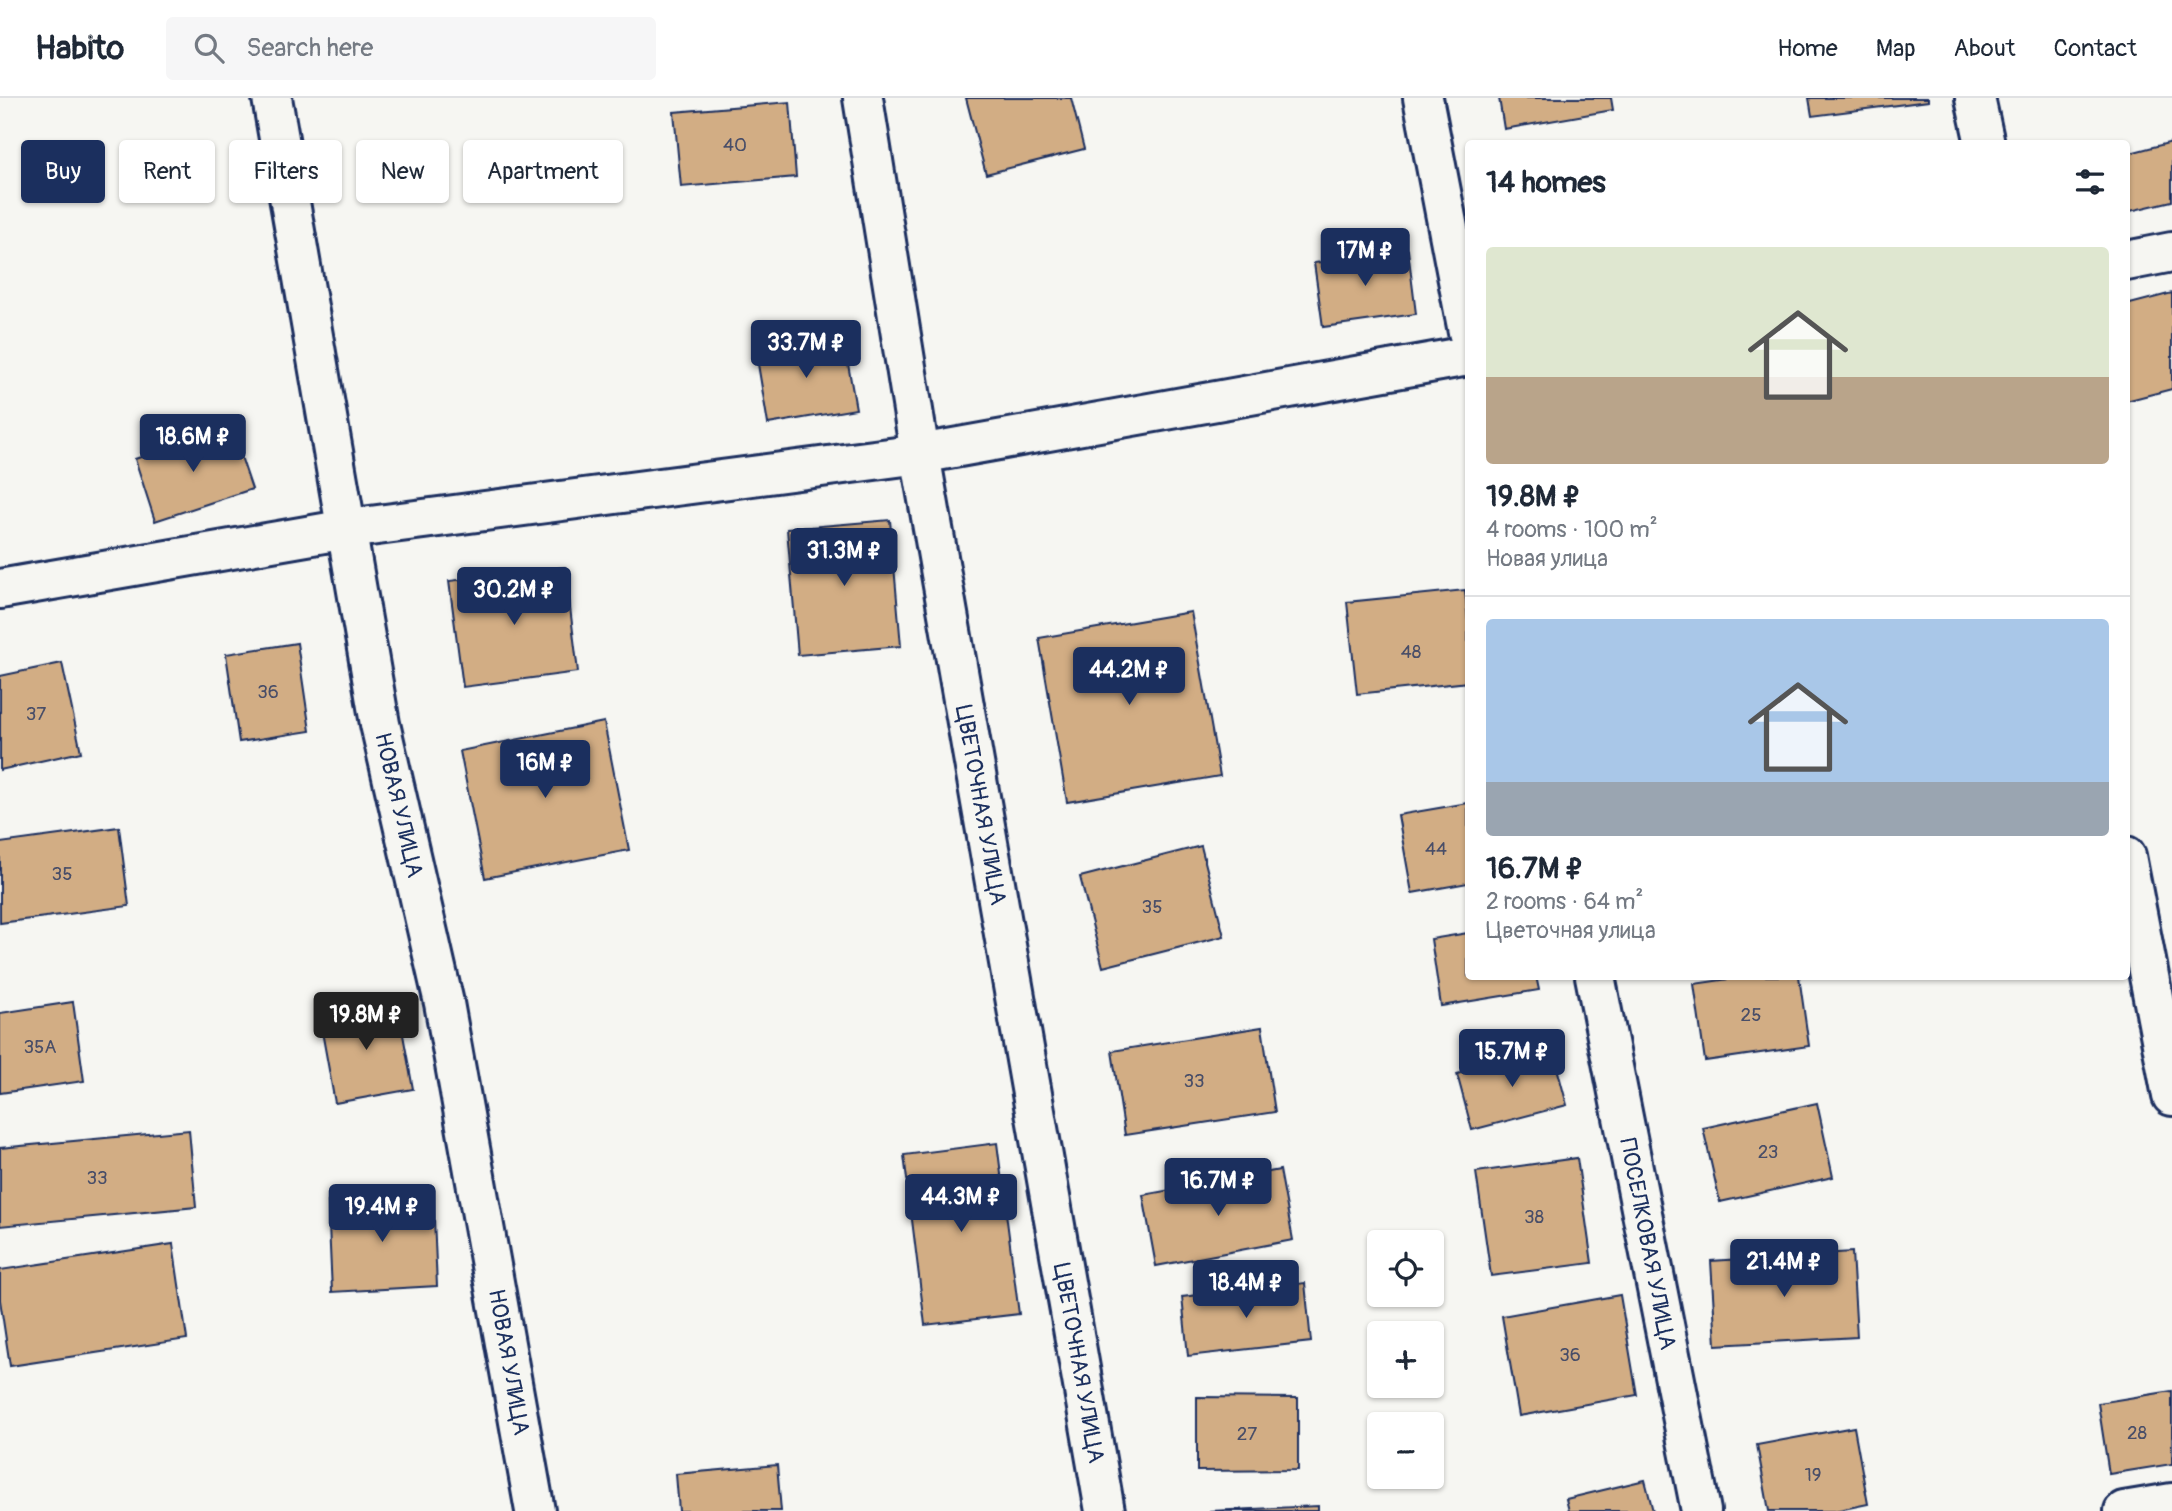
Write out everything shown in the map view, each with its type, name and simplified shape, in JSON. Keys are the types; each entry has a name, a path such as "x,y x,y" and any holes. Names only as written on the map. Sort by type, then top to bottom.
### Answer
{"street":[{"name":"НОВАЯ УЛИЦА","path":"272,98 380,724 444,1003 536,1511"},
{"name":"ЦВЕТОЧНАЯ УЛИЦА","path":"863,98 920,454 1105,1511"},
{"path":"1423,98 1465,316"},
{"path":"1975,98 1984,140"},
{"path":"2130,260 2172,252"},
{"path":"0,589 347,529 920,454 1465,357"},
{"path":"2130,877 2172,1096"},
{"name":"ПОСЕЛКОВАЯ УЛИЦА","path":"1596,980 1701,1511"},
{"path":"2124,1511 2172,1503"}],"building":[{"path":"966,98 1071,98 1084,149 986,174"},
{"path":"1499,98 1611,98 1613,110 1504,129"},
{"path":"1809,98 1928,98 1928,101 1812,116"},
{"path":"790,102 796,177 681,187 674,112"},
{"path":"2172,142 2172,201 2130,211 2130,153"},
{"path":"1408,250 1416,314 1323,327 1314,263"},
{"path":"2172,293 2172,389 2130,400 2130,304"},
{"path":"843,336 856,409 768,424 756,352"},
{"path":"231,427 252,489 155,521 135,459"},
{"path":"890,520 901,646 798,655 787,529"},
{"path":"565,567 578,672 463,687 449,581"},
{"path":"1465,590 1465,682 1357,694 1347,602"},
{"path":"1191,612 1220,776 1067,802 1039,638"},
{"path":"297,643 310,731 239,742 226,654"},
{"path":"62,663 81,752 0,770 0,676"},
{"path":"604,722 629,850 485,878 460,751"},
{"path":"1465,804 1465,884 1412,893 1398,815"},
{"path":"119,827 129,906 0,923 0,843"},
{"path":"1201,846 1224,936 1103,967 1080,877"},
{"path":"1465,933 1465,980 1537,980 1539,990 1441,1006 1431,939"},
{"path":"1722,980 1800,980 1809,1046 1705,1061 1694,984"},
{"path":"73,1002 84,1081 0,1093 0,1013"},
{"path":"397,1002 413,1089 335,1103 319,1015"},
{"path":"1262,1027 1275,1112 1125,1135 1112,1051"},
{"path":"1552,1049 1567,1105 1472,1130 1457,1074"},
{"path":"1817,1103 1833,1177 1720,1202 1703,1128"},
{"path":"189,1130 196,1207 0,1226 0,1148"},
{"path":"997,1143 1019,1314 925,1325 904,1155"},
{"path":"1577,1158 1592,1263 1491,1276 1476,1172"},
{"path":"1280,1170 1293,1240 1156,1266 1143,1195"},
{"path":"433,1197 437,1286 332,1292 328,1202"},
{"path":"173,1244 187,1339 10,1366 0,1300 0,1270"},
{"path":"1852,1252 1857,1337 1716,1345 1711,1261"},
{"path":"1305,1283 1311,1342 1188,1356 1182,1297"},
{"path":"1620,1295 1637,1395 1519,1416 1502,1316"},
{"path":"2172,1391 2172,1464 2109,1474 2098,1403"},
{"path":"1197,1397 1298,1398 1298,1470 1197,1471"},
{"path":"1854,1427 1868,1504 1834,1511 1769,1511 1757,1445"},
{"path":"777,1465 781,1511 679,1511 676,1474"},
{"path":"1645,1480 1653,1511 1569,1511 1566,1499"},
{"path":"1318,1506 1318,1511 1209,1511"}]}
